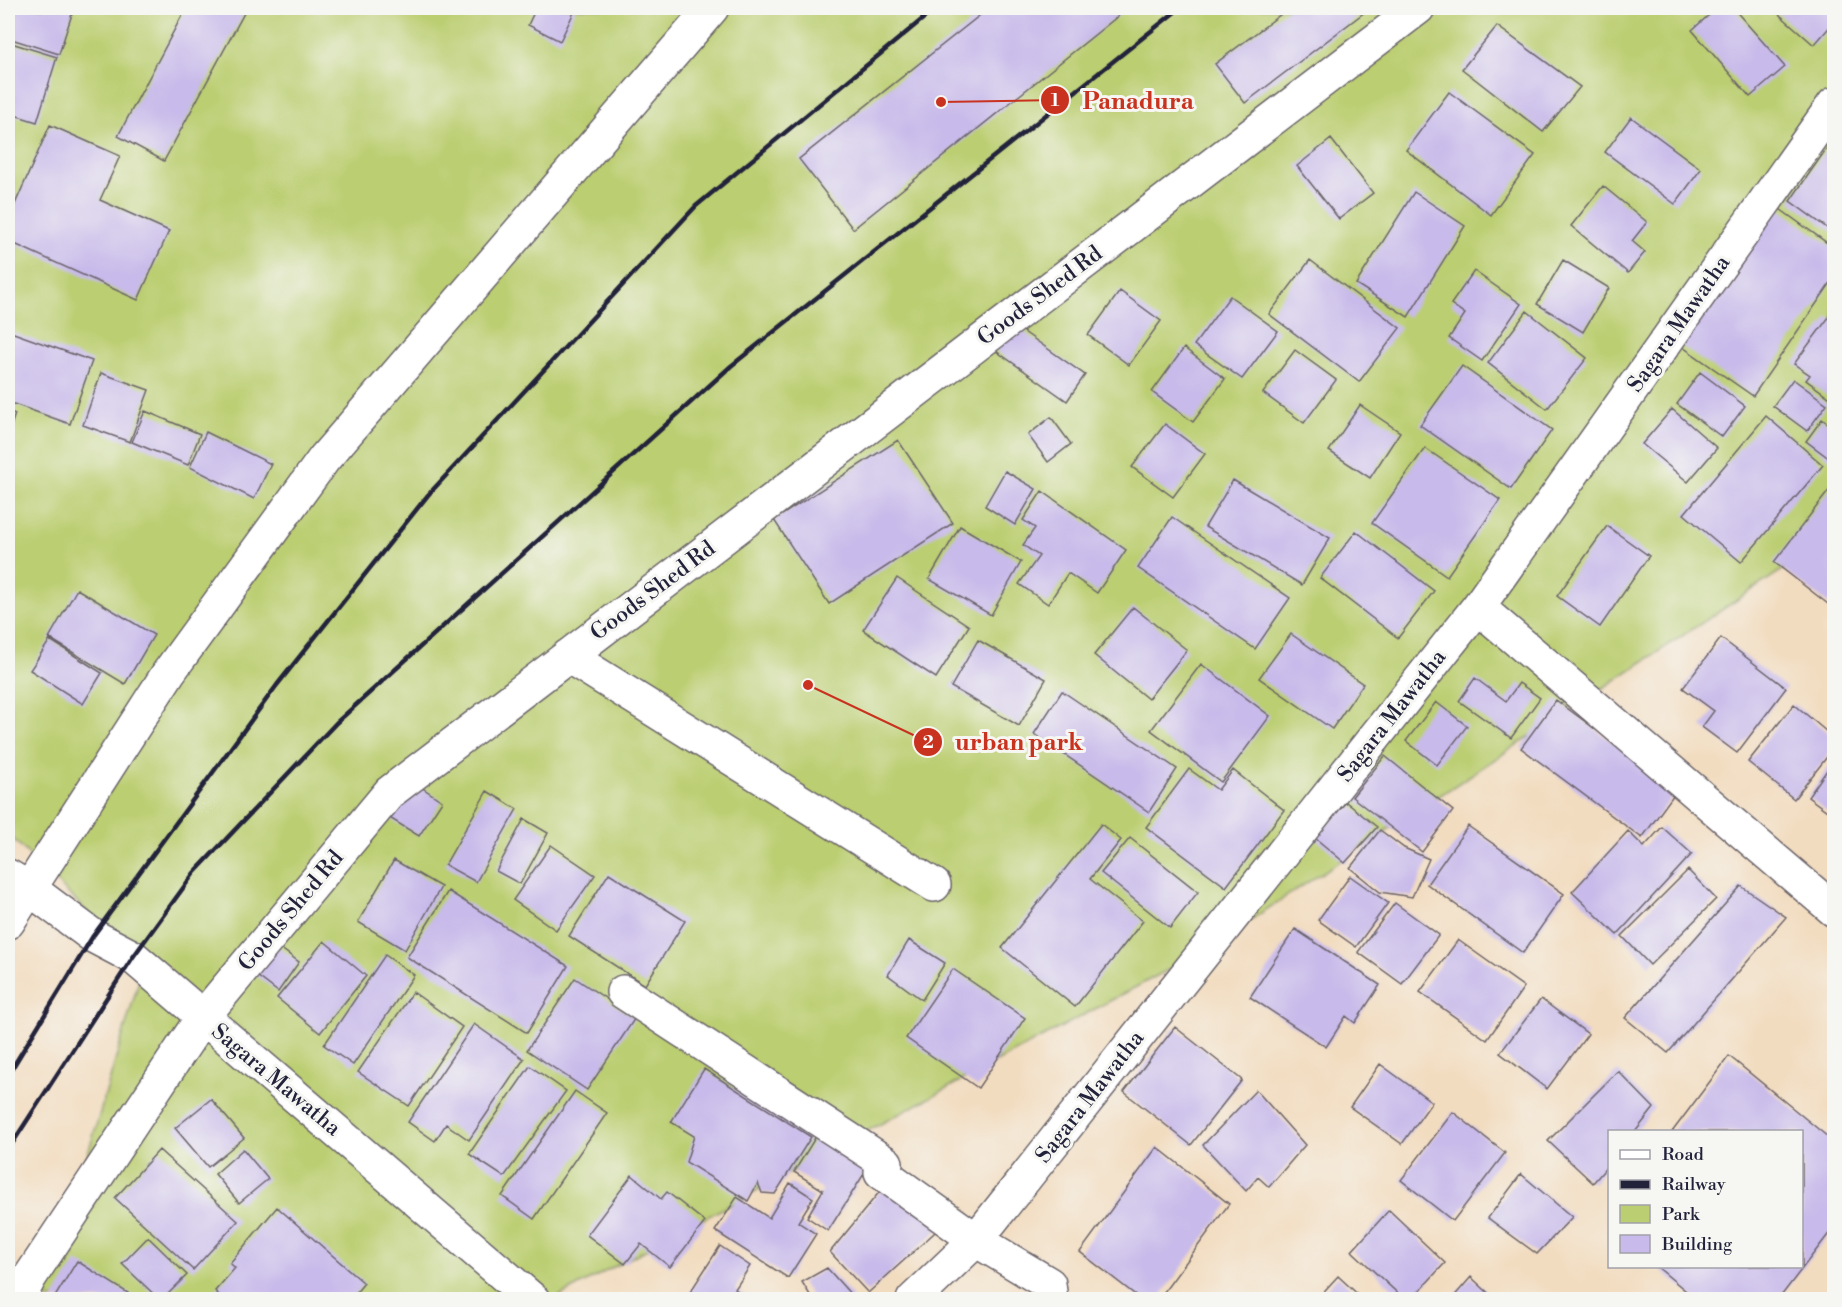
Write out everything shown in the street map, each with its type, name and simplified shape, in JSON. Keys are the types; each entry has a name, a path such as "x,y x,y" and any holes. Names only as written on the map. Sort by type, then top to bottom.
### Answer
{"street":[{"path":"8,922 19,883 324,459 712,8"},
{"name":"Goods Shed Rd","path":"18,1299 30,1277 202,1018 390,792 1418,8"},
{"name":"Sagara Mawatha","path":"913,1299 976,1240 1478,607 1834,104"},
{"path":"1478,607 1834,910"},
{"path":"568,656 934,885"},
{"name":"Sagara Mawatha","path":"19,883 93,936 133,957 533,1299"},
{"path":"623,992 886,1163 881,1172 976,1240 1049,1284 1051,1299"}],"green space":[{"path":"8,8 1834,8 1834,536 1205,950 554,1299 45,1299 143,967 8,834"}],"building":[{"path":"8,8 74,8 59,54 8,38"},
{"path":"186,8 234,8 244,13 164,161 118,136"},
{"path":"536,8 576,8 560,41 528,25"},
{"path":"989,8 1128,8 853,229 799,159"},
{"path":"1289,8 1370,8 1245,103 1215,64"},
{"path":"1717,8 1733,8 1785,67 1750,97 1692,30"},
{"path":"1772,8 1834,8 1834,22 1814,45"},
{"path":"1497,26 1580,87 1543,132 1462,69"},
{"path":"8,42 57,57 37,122 8,113"},
{"path":"1449,92 1535,155 1491,215 1406,150"},
{"path":"1631,117 1701,169 1675,204 1605,152"},
{"path":"50,125 120,156 100,200 169,231 138,300 8,241 8,220"},
{"path":"1834,138 1834,233 1790,201"},
{"path":"1331,139 1373,193 1339,219 1297,166"},
{"path":"1603,186 1647,222 1632,241 1645,252 1628,273 1571,226"},
{"path":"1414,192 1465,226 1408,317 1356,284"},
{"path":"1777,207 1834,248 1834,278 1753,396 1680,345"},
{"path":"1310,260 1400,328 1359,382 1269,314"},
{"path":"1563,260 1609,288 1583,332 1537,304"},
{"path":"1474,271 1521,304 1482,361 1449,338 1465,314 1451,304"},
{"path":"1120,291 1161,321 1129,365 1088,335"},
{"path":"1230,296 1278,331 1242,379 1194,345"},
{"path":"1527,311 1587,358 1547,409 1488,363"},
{"path":"1829,317 1834,321 1833,400 1806,380 1810,375 1794,364"},
{"path":"1014,325 1085,375 1067,401 996,351"},
{"path":"8,331 92,361 70,424 8,402"},
{"path":"1184,348 1225,379 1193,422 1152,392"},
{"path":"1295,350 1336,380 1304,423 1263,393"},
{"path":"1462,366 1552,430 1511,489 1420,425"},
{"path":"1700,372 1745,406 1722,437 1677,404"},
{"path":"101,373 149,390 130,442 83,425"},
{"path":"1793,379 1827,404 1807,431 1773,406"},
{"path":"1360,405 1400,432 1370,478 1329,451"},
{"path":"1672,409 1717,448 1688,482 1642,444"},
{"path":"8,411 15,414 8,435"},
{"path":"145,411 200,434 188,465 132,442"},
{"path":"1766,416 1823,465 1741,562 1684,514"},
{"path":"1051,417 1071,444 1048,462 1028,435"},
{"path":"1822,419 1834,428 1834,462 1806,441"},
{"path":"1165,424 1205,454 1173,497 1132,467"},
{"path":"206,432 271,464 254,499 190,467"},
{"path":"898,440 953,523 829,604 774,520"},
{"path":"1425,448 1500,500 1447,576 1372,523"},
{"path":"1005,471 1036,489 1015,525 985,506"},
{"path":"1233,480 1330,538 1302,585 1205,527"},
{"path":"1834,484 1834,595 1828,604 1774,562"},
{"path":"1042,491 1126,550 1097,593 1068,573 1048,604 1019,584 1039,556 1023,545 1035,528 1023,520"},
{"path":"1172,517 1290,598 1255,649 1138,568"},
{"path":"960,526 1021,562 991,615 929,579"},
{"path":"1607,526 1649,556 1600,627 1557,596"},
{"path":"1356,531 1434,591 1398,638 1320,578"},
{"path":"897,578 969,626 936,678 863,630"},
{"path":"77,589 154,635 125,684 49,638"},
{"path":"1133,607 1187,650 1148,699 1094,655"},
{"path":"1291,634 1363,684 1332,729 1259,678"},
{"path":"1721,638 1786,688 1737,753 1702,727 1714,711 1683,688"},
{"path":"50,640 102,673 83,704 30,670"},
{"path":"978,640 1046,679 1019,726 951,687"},
{"path":"1201,664 1270,716 1221,782 1151,730"},
{"path":"1475,678 1506,701 1519,683 1540,698 1511,738 1459,701"},
{"path":"1062,691 1177,769 1149,812 1034,734"},
{"path":"1556,700 1677,790 1642,838 1521,748"},
{"path":"1436,702 1467,726 1437,765 1406,741"},
{"path":"1794,704 1834,738 1834,748 1794,799 1748,762"},
{"path":"1385,756 1453,811 1422,852 1352,797"},
{"path":"1834,760 1834,816 1808,797"},
{"path":"1189,769 1218,790 1233,770 1284,810 1226,887 1146,827"},
{"path":"412,781 442,801 419,836 388,817"},
{"path":"487,791 517,809 476,882 445,865"},
{"path":"1346,802 1377,827 1345,863 1315,838"},
{"path":"524,819 548,833 520,884 496,871"},
{"path":"1101,824 1121,840 1090,879 1143,921 1075,1007 1002,948"},
{"path":"1468,826 1564,894 1523,953 1427,884"},
{"path":"1662,827 1692,854 1617,935 1572,892 1628,831 1644,847"},
{"path":"1380,830 1404,848 1429,859 1412,897 1380,892 1350,868"},
{"path":"1130,838 1198,892 1170,928 1101,873"},
{"path":"551,845 595,875 556,930 513,900"},
{"path":"394,860 441,887 405,950 358,922"},
{"path":"1688,870 1716,899 1650,965 1622,936"},
{"path":"609,873 685,921 645,985 569,936"},
{"path":"1350,876 1388,903 1356,947 1318,920"},
{"path":"1741,886 1786,917 1668,1053 1625,1018"},
{"path":"448,891 568,966 527,1033 407,957"},
{"path":"1395,903 1439,935 1402,984 1358,952"},
{"path":"1295,929 1380,985 1355,1023 1346,1016 1326,1047 1250,997"},
{"path":"269,940 299,962 278,992 248,969"},
{"path":"909,940 945,963 922,1000 888,975"},
{"path":"1458,940 1524,987 1487,1040 1420,992"},
{"path":"324,941 366,976 320,1033 277,998"},
{"path":"385,955 414,975 353,1065 324,1045"},
{"path":"953,969 1025,1018 978,1088 906,1038"},
{"path":"575,978 635,1018 587,1090 527,1050"},
{"path":"413,992 462,1027 409,1106 358,1072"},
{"path":"1541,999 1588,1034 1547,1089 1500,1053"},
{"path":"474,1024 524,1059 469,1140 446,1124 435,1141 408,1122"},
{"path":"1175,1027 1242,1080 1191,1145 1124,1092"},
{"path":"1729,1056 1834,1142 1834,1227 1803,1267 1803,1130 1674,1130"},
{"path":"1380,1064 1432,1102 1402,1144 1350,1107"},
{"path":"530,1066 566,1091 504,1177 469,1154"},
{"path":"704,1069 811,1137 775,1194 762,1193 758,1183 748,1201 686,1162 694,1136 671,1122"},
{"path":"1618,1071 1654,1108 1637,1130 1608,1130 1608,1165 1593,1183 1548,1141"},
{"path":"1256,1090 1305,1145 1269,1187 1258,1177 1246,1191 1203,1145"},
{"path":"575,1091 607,1113 534,1219 502,1196"},
{"path":"211,1099 244,1138 208,1167 175,1128"},
{"path":"1453,1112 1505,1153 1453,1221 1401,1180"},
{"path":"818,1133 869,1166 828,1231 807,1217 823,1190 794,1172"},
{"path":"1157,1147 1229,1204 1158,1300 1142,1300 1080,1252"},
{"path":"243,1149 268,1179 239,1203 215,1174"},
{"path":"159,1150 238,1221 193,1270 115,1198"},
{"path":"1521,1174 1572,1217 1537,1254 1488,1218"},
{"path":"632,1175 661,1199 667,1192 705,1222 670,1267 641,1244 625,1264 587,1235"},
{"path":"790,1183 813,1198 798,1222 816,1234 788,1278 715,1231 737,1197 769,1218"},
{"path":"881,1190 944,1224 868,1293 830,1252"},
{"path":"277,1207 364,1283 350,1300 224,1300 215,1291 235,1268 230,1263"},
{"path":"1389,1210 1445,1263 1411,1300 1405,1300 1352,1251"},
{"path":"148,1237 187,1275 162,1300 122,1264"},
{"path":"720,1246 750,1266 735,1289 751,1300 685,1300"},
{"path":"77,1261 139,1300 53,1300"},
{"path":"827,1268 853,1297 849,1300 813,1300 802,1282"},
{"path":"1658,1268 1803,1268 1778,1300 1697,1300"},
{"path":"1338,1276 1364,1300 1316,1300"},
{"path":"1471,1277 1496,1300 1451,1300"}],"railway":[{"path":"8,1075 93,936 277,685 428,495 696,206 936,8"},
{"path":"8,1150 133,957 194,873 336,723 731,366 1180,8"}],"place":[{"name":"Panadura","path":"941,102"},
{"name":"urban park","path":"808,685"}]}
